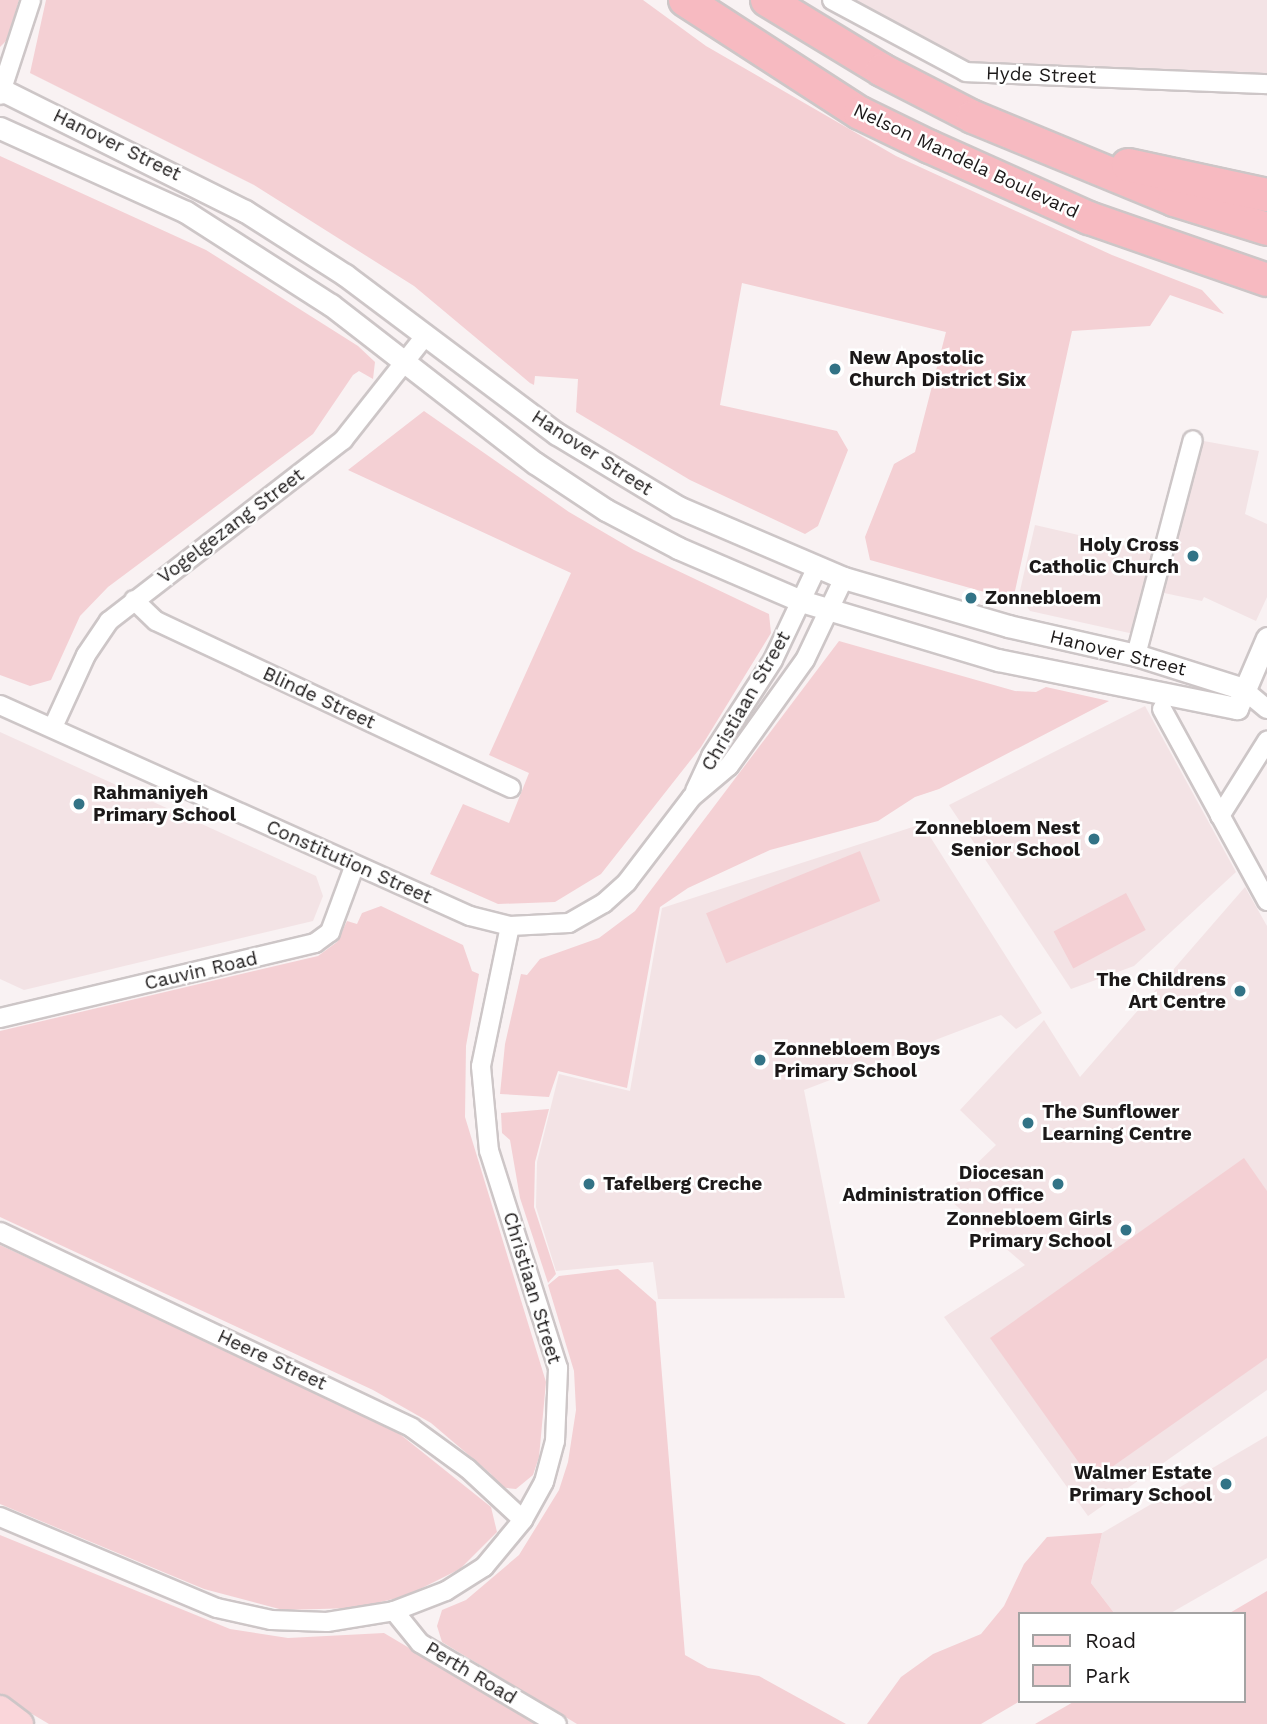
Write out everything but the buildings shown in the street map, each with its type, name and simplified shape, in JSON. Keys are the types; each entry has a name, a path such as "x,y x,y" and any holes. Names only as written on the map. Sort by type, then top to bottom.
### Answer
{"highway":[{"name":"Nelson Mandela Boulevard","path":"685,0 860,113 1089,218 1267,280"},
{"path":"767,0 882,70 973,117 1174,200 1267,229"},
{"path":"973,117 1130,166 1267,195"},
{"path":"1089,218 1154,258 1267,298"}],"main road":[{"path":"0,1709 20,1724"}],"street":[{"path":"1,91 32,0"},
{"name":"Hyde Street","path":"832,0 966,72 1267,83"},
{"name":"Hanover Street","path":"1,91 212,192 345,275 557,434 649,490 735,534 844,578 1008,626 1136,654 1240,699"},
{"name":"Hanover Street","path":"0,128 186,212 331,305 404,363 606,510 678,548 801,601 998,660 1240,699"},
{"name":"Vogelgezang Street","path":"53,727 100,632 134,600 338,446 426,335"},
{"path":"1136,654 1193,440"},
{"name":"Christiaan Street","path":"692,797 711,756 773,660 817,567"},
{"name":"Christiaan Street","path":"0,1517 217,1608 271,1620 327,1622 394,1611 446,1591 484,1567 523,1520 544,1482 555,1441 558,1368 489,1151 481,1066 510,926 569,923 604,903 627,882 692,797 742,750 805,660 844,578"},
{"name":"Blinde Street","path":"134,600 156,621 510,788"},
{"path":"1240,699 1267,638"},
{"path":"1240,699 1267,709"},
{"path":"1240,699 1267,716"},
{"name":"Constitution Street","path":"0,705 354,867 470,916 510,926"},
{"path":"1162,709 1267,901"},
{"path":"1220,816 1267,741"},
{"name":"Cauvin Road","path":"0,1018 315,943 330,932 354,867"},
{"name":"Heere Street","path":"0,1232 412,1428 460,1462 523,1520"},
{"name":"Perth Road","path":"394,1611 420,1643 557,1724"}],"shaded area":[{"path":"851,0 1267,0 1267,75 970,63"},
{"path":"1198,440 1259,451 1245,514 1267,524 1267,597 1256,621 1204,597 1202,601 1164,593 1152,638 1030,611 1019,595 1035,525 1170,556"},
{"name":"Zonnebloem Nest Senior School","path":"1145,706 1236,872 1134,966 1071,989 949,805"},
{"name":"Rahmaniyeh Primary School","path":"0,732 316,876 323,896 313,921 24,990 0,979"},
{"name":"Zonnebloem Boys Primary School","path":"922,824 1042,1013 1016,1029 1001,1015 804,1090 845,1298 658,1299 653,1262 556,1271 536,1207 537,1162 559,1074 630,1091 662,908"},
{"name":"Zonnebloem Girls Primary School","path":"1245,887 1267,926 1267,1390 1088,1516 944,1317 1025,1265 944,1195 996,1145 960,1110 1044,1020 1080,1077"},
{"name":"Walmer Estate Primary School","path":"1267,1436 1267,1558 1172,1612 1113,1612 1091,1583 1102,1533"}],"green space":[{"path":"0,0 19,0 7,40 0,47"},
{"path":"46,0 643,0 706,46 896,156 1112,255 1202,290 1224,314 1170,295 1150,326 1072,331 1013,600 870,560 865,537 894,464 915,452 946,332 742,283 720,405 837,431 848,450 818,526 805,534 690,480 576,412 578,379 535,376 534,385 530,383 414,286 254,185 30,73"},
{"path":"0,156 206,250 358,346 375,362 373,379 359,371 353,375 313,434 108,587 80,616 51,680 30,686 0,675"},
{"path":"424,411 569,512 634,550 769,614 771,633 701,747 601,874 555,902 498,904 430,874 463,804 509,823 529,773 489,755 571,573 348,470"},
{"path":"839,641 1015,691 1036,692 1046,687 1109,701 939,789 915,797 878,821 770,850 688,888 660,907 627,1088 558,1071 549,1097 500,1094 505,1044 521,974 527,975 540,959 599,938 635,911"},
{"path":"860,851 880,901 726,963 706,913"},
{"path":"1126,893 1146,930 1073,969 1054,931"},
{"path":"381,906 463,945 472,971 479,974 466,1046 465,1117 546,1382 539,1457 533,1475 516,1489 497,1487 491,1474 431,1423 373,1390 0,1217 0,1031 318,956 337,942 347,921 357,924 362,913"},
{"path":"549,1109 535,1162 534,1207 556,1274 548,1283 520,1198 510,1140 502,1133 501,1113"},
{"path":"1244,1158 1267,1191 1267,1358 1092,1481 990,1338"},
{"path":"0,1245 386,1423 491,1507 497,1532 460,1569 406,1596 355,1608 283,1610 204,1589 0,1504"},
{"path":"618,1269 656,1302 685,1655 708,1668 759,1676 846,1724 577,1724 442,1642 437,1626 442,1610 466,1600 519,1555 559,1490 568,1462 576,1410 574,1371 548,1285 559,1276"},
{"path":"1102,1533 1091,1583 1113,1612 1018,1612 1018,1702 981,1724 867,1724 901,1677 933,1654 981,1634 1004,1606 1024,1564 1047,1537"},
{"path":"0,1535 230,1629 288,1638 384,1633 537,1724 49,1724 0,1695"},
{"path":"1267,1591 1267,1724 1035,1724 1072,1703 1246,1703 1246,1612 1231,1612"}],"place":[{"name":"New Apostolic Church District Six","path":"835,369"},
{"name":"Holy Cross Catholic Church","path":"1193,556"},
{"name":"Zonnebloem","path":"971,598"},
{"name":"Rahmaniyeh Primary School","path":"79,804"},
{"name":"Zonnebloem Nest Senior School","path":"1094,839"},
{"name":"The Childrens Art Centre","path":"1240,991"},
{"name":"Zonnebloem Boys Primary School","path":"760,1060"},
{"name":"The Sunflower Learning Centre","path":"1028,1123"},
{"name":"Tafelberg Creche","path":"589,1184"},
{"name":"Diocesan Administration Office","path":"1058,1184"},
{"name":"Zonnebloem Girls Primary School","path":"1126,1230"},
{"name":"Walmer Estate Primary School","path":"1226,1484"}]}
